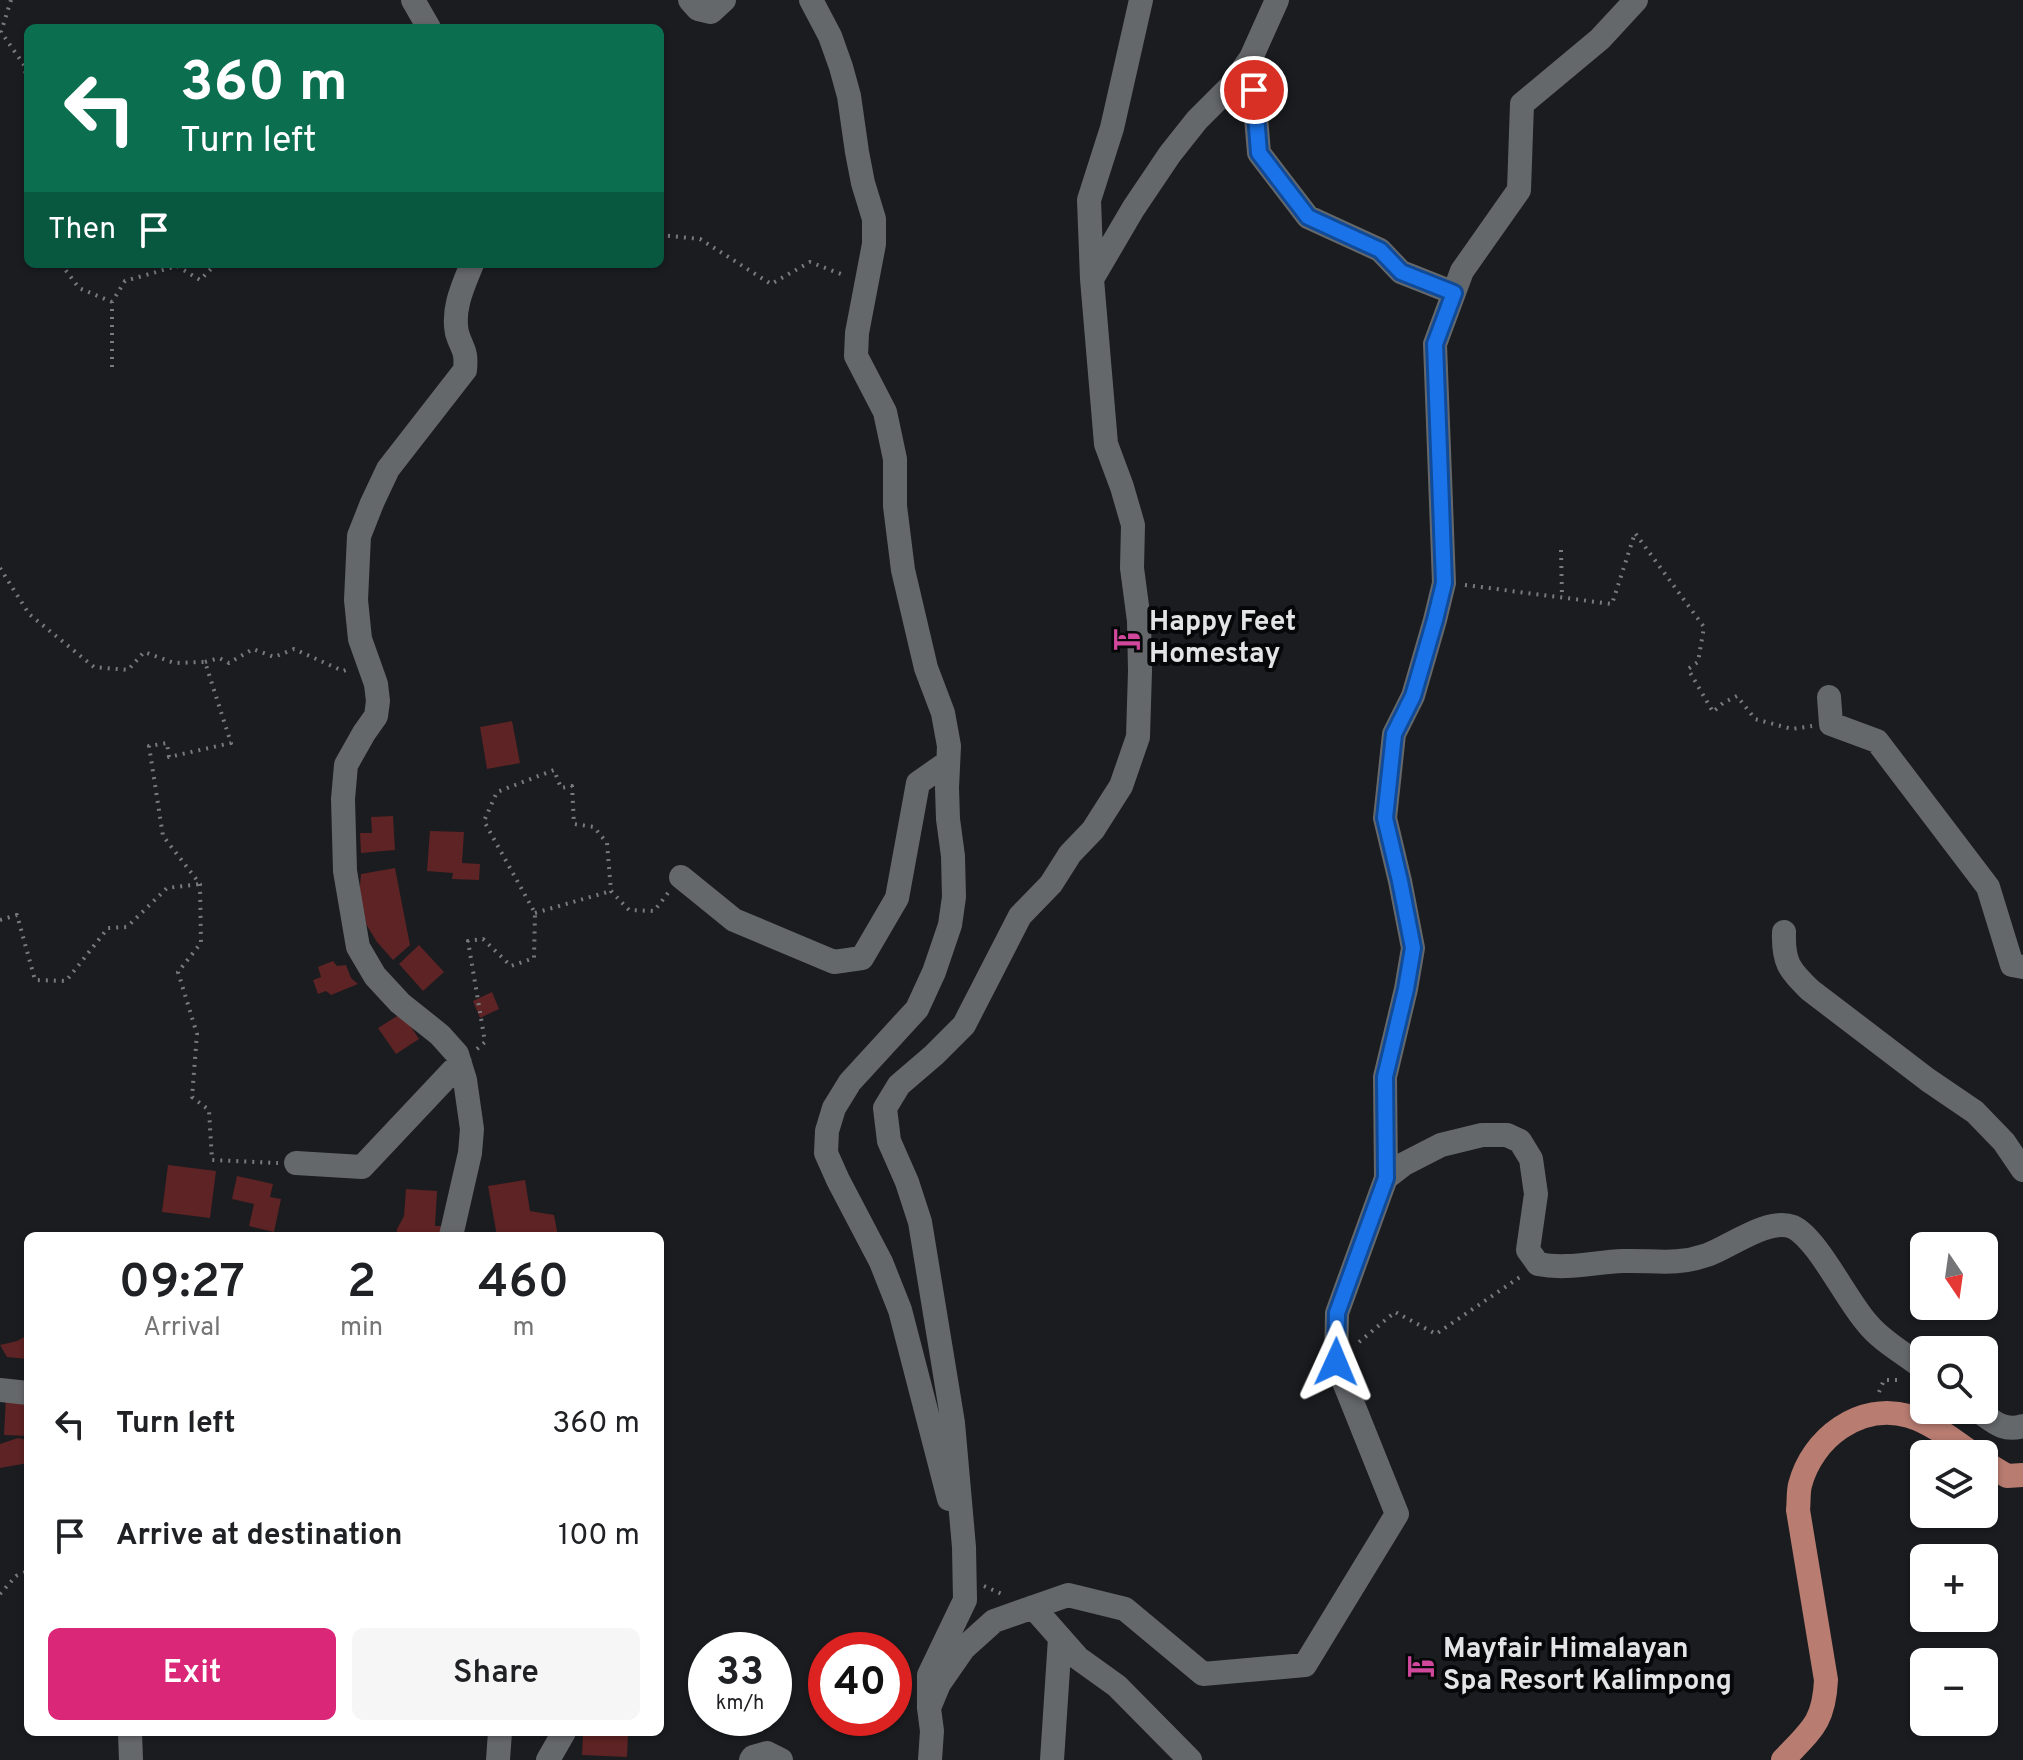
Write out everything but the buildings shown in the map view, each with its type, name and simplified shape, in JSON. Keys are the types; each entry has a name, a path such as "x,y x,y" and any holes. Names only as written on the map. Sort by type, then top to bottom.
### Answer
{"main road":[{"path":"1783,1760 1816,1725 1825,1703 1826,1680 1798,1510 1800,1486 1810,1461 1836,1430 1868,1416 1892,1412 1912,1417 1954,1440"},
{"path":"1998,1471 2007,1476 2023,1475"}],"street":[{"path":"413,0 427,24"},
{"path":"690,0 698,9 711,12 724,0"},
{"path":"791,0 830,36"},
{"path":"811,0 830,36 849,96 857,152 874,219 874,244 857,333 856,356 885,412 895,459 895,506 903,570 926,668 943,713 949,746 948,819 954,897 950,925 917,1009 850,1082 834,1108 827,1131 826,1153 881,1262 900,1310 942,1476 964,1547"},
{"path":"930,1760 929,1675 965,1600 964,1547 953,1423 923,1236 907,1182 889,1141 885,1108 899,1085 964,1025 1020,916 1051,884 1070,854 1093,830 1121,786 1138,737 1140,659 1132,568 1133,525 1106,444 1092,279 1089,200 1112,128 1141,0"},
{"path":"1092,279 1170,154 1197,120 1232,85 1251,58 1277,0"},
{"path":"929,1708 939,1684 964,1648 994,1621 1068,1595 1125,1609 1203,1674 1305,1665 1397,1514 1336,1362 1337,1313 1386,1178 1385,1077 1413,948 1385,818 1394,734 1413,696 1444,583 1435,344 1462,271 1519,190 1522,104 1600,39 1636,0"},
{"path":"1251,58 1259,153 1308,217 1380,250 1401,272 1454,293"},
{"path":"452,1232 470,1153 472,1129 465,1080 457,1054 375,976 358,947 345,871 343,799 346,765 376,716 378,701 376,684 360,639 356,600 359,536 388,469 465,370 467,356 457,333 455,314 470,268"},
{"path":"1829,697 1831,724 1877,741 1988,887 2012,965 2023,967"},
{"path":"681,877 734,920 834,962 862,958 897,898 918,783 948,762"},
{"path":"1784,932 1785,960 1792,973 1928,1080 1975,1112 2004,1142 2023,1170"},
{"path":"296,1163 362,1167 460,1063"},
{"path":"1386,1178 1404,1164 1441,1145 1482,1135 1507,1135 1520,1141 1531,1159 1536,1194 1528,1250 1538,1264 1555,1268 1624,1261 1687,1261 1710,1254 1753,1232 1778,1226 1792,1227 1811,1243 1868,1325 1910,1367"},
{"path":"0,1390 24,1393"},
{"path":"1997,1424 2001,1427 2023,1426"},
{"path":"1033,1607 1078,1658 1117,1686 1190,1760"},
{"path":"1052,1760 1060,1638"},
{"path":"130,1736 131,1760"},
{"path":"498,1760 500,1736"},
{"path":"548,1760 562,1736"},
{"path":"751,1760 767,1753 781,1760"}],"path":[{"path":"11,0 1,32 24,65"},
{"path":"664,235 700,239 771,284 810,262 867,284"},
{"path":"64,268 79,288 112,302"},
{"path":"112,367 112,302 125,281 170,268"},
{"path":"180,268 200,280 212,268"},
{"path":"1444,583 1612,604 1635,533 1704,627 1698,662 1688,669 1713,712 1737,696 1755,719 1792,729 1831,724"},
{"path":"1561,550 1562,597"},
{"path":"0,568 29,614 94,667 128,670 144,652 174,663 205,662 219,658 229,663 253,649 274,657 294,649 343,671 369,665"},
{"path":"205,662 231,743 169,757 167,743 149,746 163,836 200,884 201,943 178,972 197,1034 192,1097 209,1110 212,1160 296,1163"},
{"path":"460,1063 485,1042 468,941 483,939 511,966 534,958 535,913 484,821 497,792 554,770 561,788 572,786 574,824 594,827 607,843 611,891 629,910 654,911 681,877"},
{"path":"0,920 17,915 35,980 66,981 108,928 127,927 167,888 200,884"},
{"path":"535,913 611,891"},
{"path":"1336,1362 1395,1312 1436,1334 1538,1264"},
{"path":"1868,1416 1884,1380 1910,1375"},
{"path":"0,1594 16,1576 24,1573"},
{"path":"964,1578 1033,1607"}],"place":[{"name":"Happy Feet Homestay","path":"1127,639"},
{"name":"Mayfair Himalayan Spa Resort Kalimpong","path":"1421,1666"}],"route":[{"path":"1254,90 1259,153 1308,217 1380,250 1401,272 1454,293 1435,344 1444,583 1413,696 1394,734 1385,818 1413,948 1385,1077 1386,1178 1337,1313 1336,1362"}]}
